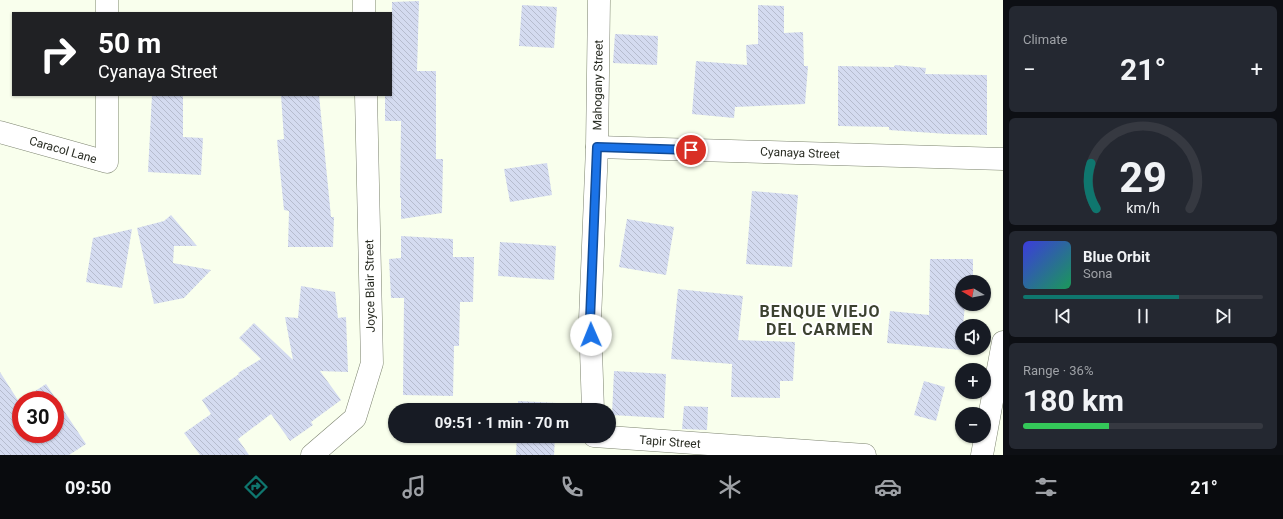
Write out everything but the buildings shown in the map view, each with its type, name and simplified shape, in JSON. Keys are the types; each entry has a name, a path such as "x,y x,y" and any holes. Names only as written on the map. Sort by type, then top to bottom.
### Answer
{"street":[{"path":"107,0 107,12"},
{"path":"364,0 364,12"},
{"name":"Mahogany Street","path":"593,403 590,320 597,147 600,0"},
{"name":"Caracol Lane","path":"0,132 107,162 107,96"},
{"name":"Joyce Blair Street","path":"312,455 355,418 372,363 366,96"},
{"name":"Cyanaya Street","path":"597,147 1003,158"},
{"path":"982,455 1003,342"},
{"name":"Tapir Street","path":"616,438 865,455"},
{"path":"596,443 600,455"}],"district":[{"name":"BENQUE VIEJO DEL CARMEN","path":"820,320"}],"route":[{"path":"591,335 590,320 597,147 691,150"}]}
